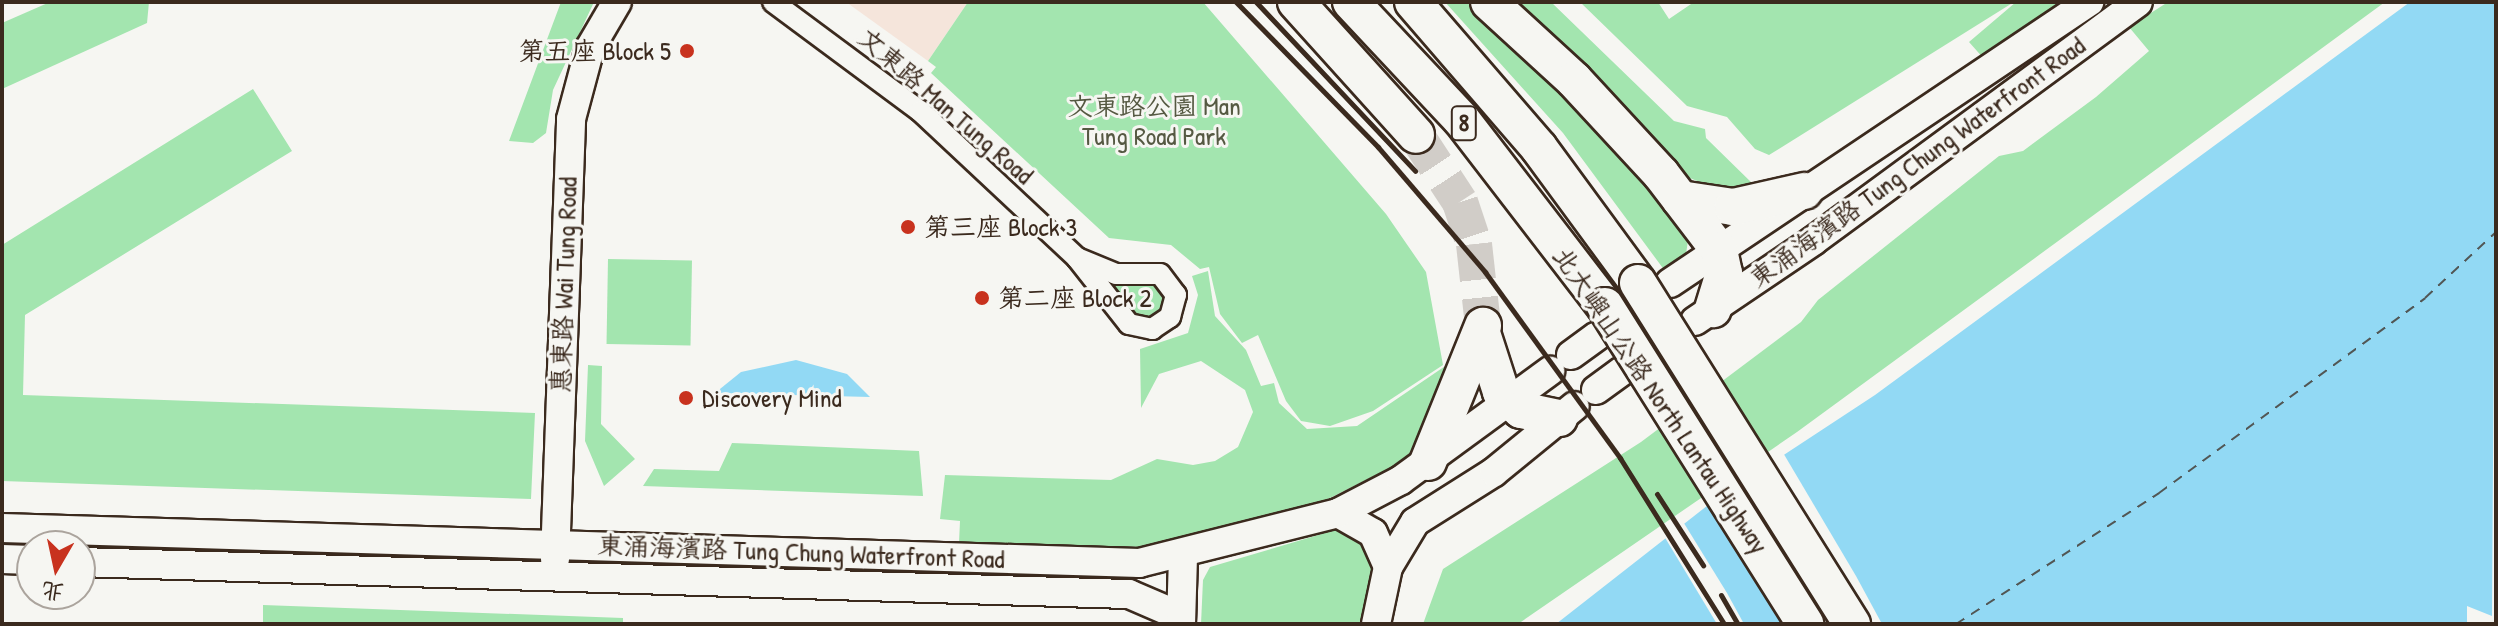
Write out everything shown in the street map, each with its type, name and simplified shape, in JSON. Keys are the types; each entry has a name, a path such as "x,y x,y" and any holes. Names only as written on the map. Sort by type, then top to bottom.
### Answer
{"highway":[{"path":"1296,2 1416,135"},
{"name":"北大嶼山公路 North Lantau Highway","path":"1351,2 1461,119 1805,624"},
{"name":"北大嶼山公路 North Lantau Highway","path":"1413,2 1654,283 1852,624"},
{"path":"1489,2 1574,80 1680,199 1719,250 1724,273 1704,315"},
{"path":"1680,199 1733,207 1804,191"},
{"path":"1428,462 1483,329 1491,374 1510,401 1534,415 1577,405"}],"main road":[{"name":"惠東路 Wai Tung Road","path":"554,578 571,119 590,48 617,2"},
{"name":"東涌海濱路 Tung Chung Waterfront Road","path":"1654,283 1719,250 2089,2"},
{"name":"東涌海濱路 Tung Chung Waterfront Road","path":"1704,315 2138,2"},
{"name":"東涌海濱路 Tung Chung Waterfront Road","path":"2,528 555,543 1092,564 1183,556 1338,513 1428,462 1560,363 1601,321"},
{"path":"1376,624 1388,567 1415,522 1483,480 1622,371"},
{"path":"1338,513 1373,533 1388,567"},
{"path":"1180,620 1183,556"},
{"name":"東涌海濱路 Tung Chung Waterfront Road","path":"96,563 1129,594 1180,620"}],"street":[{"name":"文東路 Man Tung Road","path":"773,2 896,90 1077,258 1137,328 1159,327 1174,310 1174,288 1160,274 1116,274 1077,258"}],"shaded area":[{"path":"846,2 968,2 928,61"}],"green space":[{"path":"50,2 149,2 147,23 2,89 2,23"},
{"path":"561,2 594,2 553,90 546,133 533,143 509,141"},
{"name":"文東路公園 Man Tung Road Park","path":"968,2 1203,2 1386,214 1426,272 1443,365 1373,411 1330,426 1301,421 1286,401 1258,335 1242,343 1220,314 1209,267 1200,269 1171,245 1109,238 931,73 936,67 928,61"},
{"path":"1445,2 1472,2 1671,200 1667,211 1690,227 1686,254 1665,271 1563,133"},
{"path":"1510,2 1551,2 1674,121 1705,129 1706,138 1754,185 1714,188 1685,176"},
{"path":"1580,2 1658,2 1669,19 1694,2 2014,2 1769,155 1755,149 1727,117 1687,106"},
{"path":"2016,2 2077,2 2072,19 2028,24 1985,60 1969,42"},
{"path":"2168,2 2385,2 1797,432 1518,624 1423,624 1443,569 1641,442 1801,322 1818,300 1999,156 2023,151 2096,97 2149,51 2129,27"},
{"path":"253,89 292,151 25,315 23,395 535,413 531,499 2,481 2,245"},
{"path":"608,259 692,260 691,345 607,344"},
{"path":"1208,271 1215,316 1246,350 1261,386 1274,383 1279,403 1307,429 1357,426 1460,356 1410,458 1328,499 1212,535 1141,547 959,543 960,521 940,519 945,475 1111,480 1157,459 1193,465 1215,461 1238,447 1253,412 1245,390 1201,361 1159,374 1141,408 1140,349 1188,333 1198,295 1192,276"},
{"path":"1143,277 1169,291 1162,318 1135,320 1103,278"},
{"path":"588,365 602,366 601,424 635,459 604,486 585,441"},
{"path":"732,443 919,451 923,496 643,486 654,469 719,471"},
{"path":"1342,528 1376,550 1367,624 1201,624 1203,580 1210,567"},
{"path":"263,605 623,618 623,624 263,624"}],"water":[{"path":"2410,2 2496,2 2492,616 2467,606 2467,624 1556,624 1712,502 1875,395"},
{"path":"796,360 847,374 870,397 715,393 741,372"}],"pier":[{"path":"1782,451 1882,624 1782,624 1707,501"},
{"path":"1682,520 1744,624 1717,624 1664,536"}],"ferry route":[{"path":"1956,624 2159,493 2425,298 2496,232"}],"tunnel":[{"path":"1416,135 1460,202 1474,244 1483,326"}],"railway":[{"path":"1236,2 1378,147 1485,272 1620,458 1724,624"},
{"path":"1256,2 1415,171"},
{"path":"1657,494 1703,565"},
{"path":"1721,595 1738,624"}],"place":[{"name":"第五座 Block 5","path":"687,51"},
{"name":"第三座 Block 3","path":"908,227"},
{"name":"第二座 Block 2","path":"982,298"},
{"name":"Discovery Mind","path":"686,398"}]}
